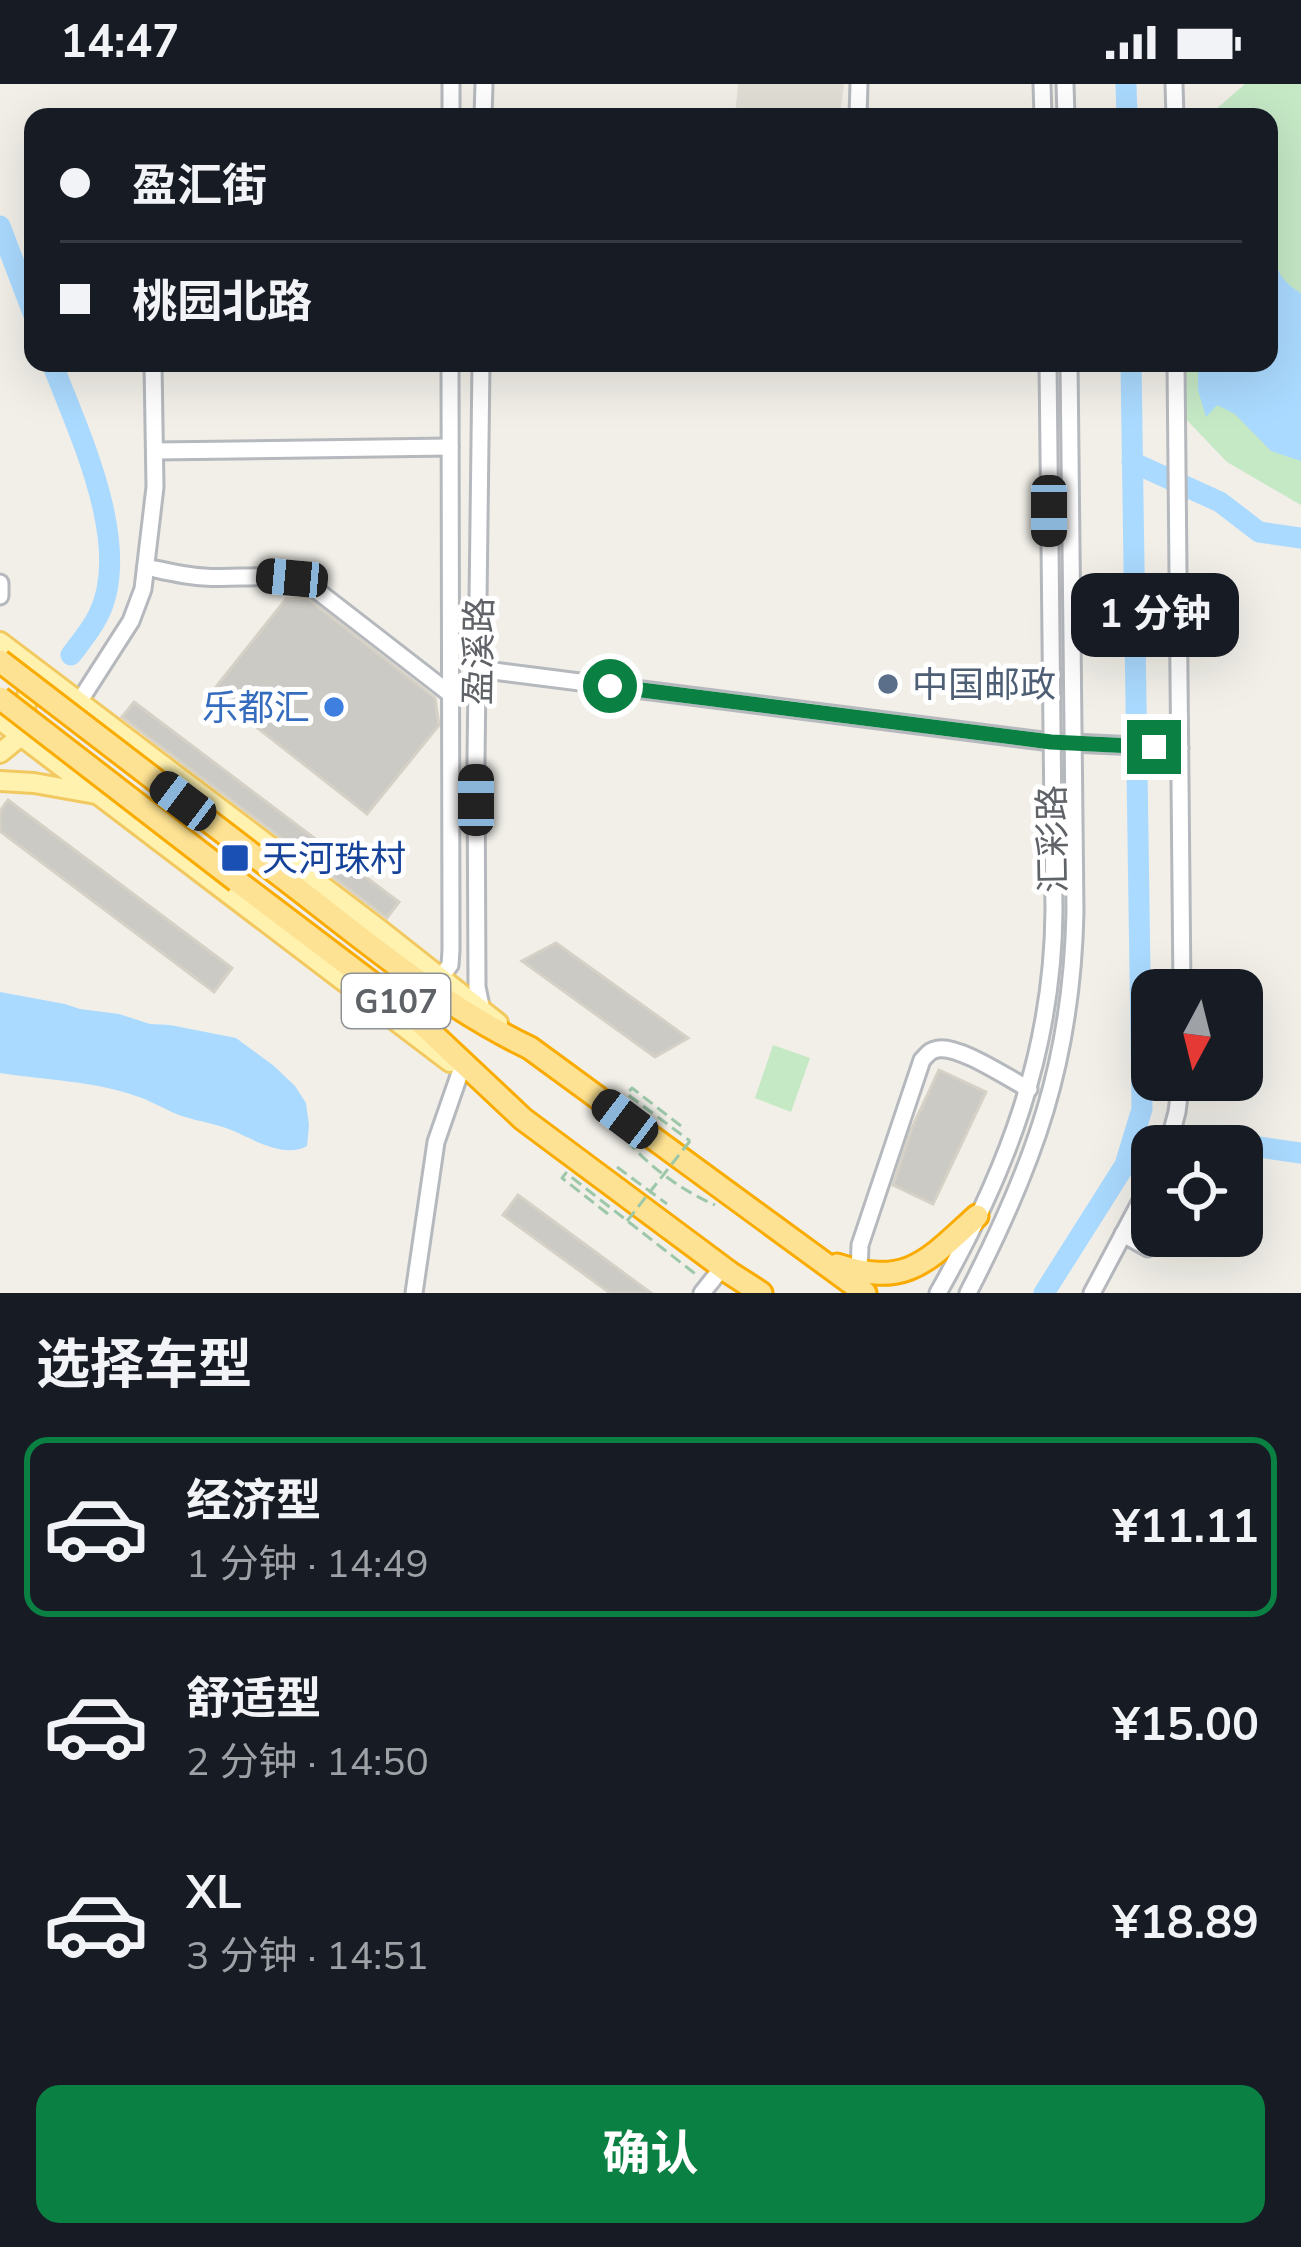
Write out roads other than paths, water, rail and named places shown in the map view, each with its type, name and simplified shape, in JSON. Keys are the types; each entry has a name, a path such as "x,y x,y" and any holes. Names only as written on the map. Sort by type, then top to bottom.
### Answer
{"highway":[{"name":"G107","path":"0,661 436,995 530,1048 814,1256 862,1282"},
{"name":"G107","path":"0,696 406,1009 506,1104 593,1173 761,1293"},
{"path":"862,1282 915,1268 976,1216"}],"main road":[{"path":"0,642 530,1048"},
{"path":"0,696 32,666"},
{"path":"0,753 21,736 32,666"},
{"path":"0,719 506,1104"},
{"path":"129,816 123,789 128,777 142,768 170,771"},
{"path":"0,781 103,796"}],"street":[{"path":"79,702 131,621 143,589 155,487 153,372"},
{"name":"盈溪路","path":"441,977 450,964 450,372"},
{"name":"盈溪路","path":"481,372 477,987 482,1011"},
{"name":"汇彩路","path":"938,1293 1009,1144 1029,1089 1051,971 1048,372"},
{"name":"汇彩路","path":"968,1293 1032,1157 1050,1100 1075,945 1069,372"},
{"path":"1177,372 1182,969"},
{"path":"1049,389 1070,390"},
{"path":"1049,428 1070,428"},
{"path":"155,451 450,448"},
{"path":"146,567 205,578 292,578 310,586 449,693"},
{"path":"0,584 0,596"},
{"path":"478,669 1051,742 1180,748"},
{"path":"1052,792 1074,792"},
{"path":"450,957 477,964"},
{"path":"862,1282 860,1245 928,1053 954,1050 1029,1089"},
{"path":"414,1293 436,1142 461,1070"},
{"path":"1092,1293 1131,1220"},
{"path":"1124,1234 1131,1238"},
{"path":"701,1285 722,1268"}],"water":[{"path":"1278,268 1301,293 1301,461 1271,451 1235,414 1217,405 1206,417 1198,372 1278,372"},
{"path":"0,992 236,1038 295,1086 306,1103 307,1146 271,1147 105,1087 0,1073"}],"waterway":[{"path":"1126,84 1127,108"},
{"path":"0,226 24,289"},
{"path":"55,372 98,489 110,556 98,616 71,655"},
{"path":"1044,1293 1125,1165 1142,1109 1131,372"},
{"path":"1132,462 1220,502 1259,532 1301,538"},
{"path":"1263,1148 1301,1153"}],"place":[{"name":"中国邮政","path":"888,684"},
{"name":"乐都汇","path":"334,707"},
{"name":"天河珠村","path":"235,858"}]}
